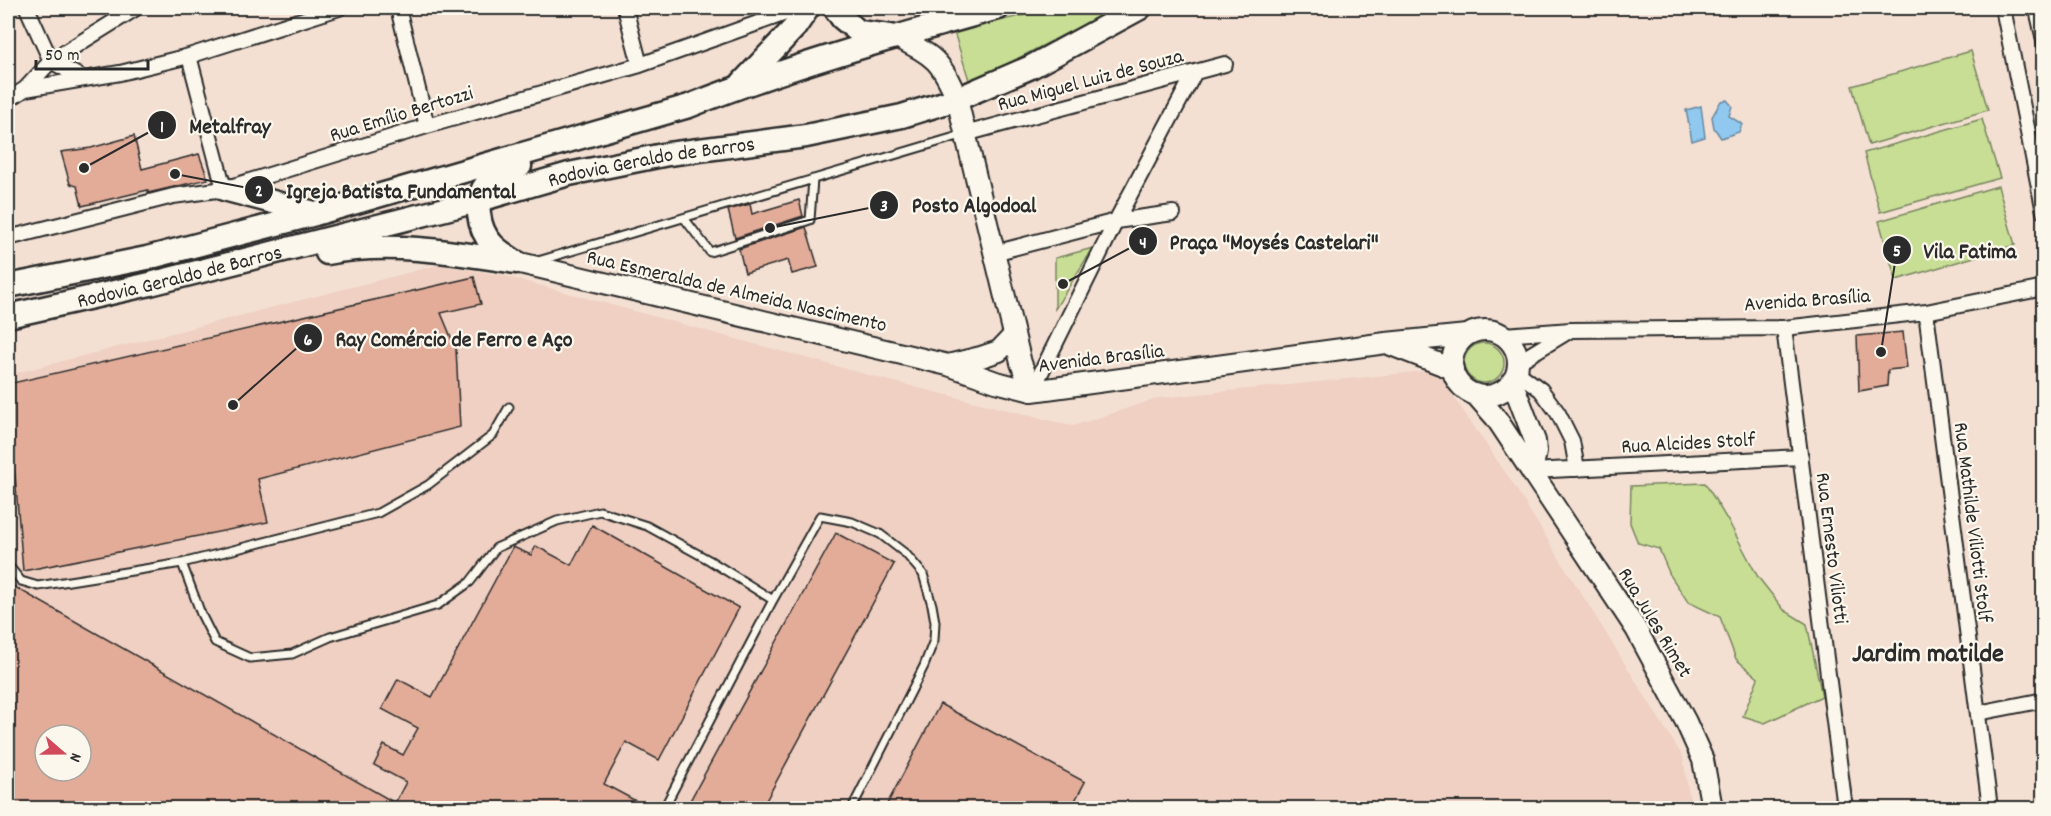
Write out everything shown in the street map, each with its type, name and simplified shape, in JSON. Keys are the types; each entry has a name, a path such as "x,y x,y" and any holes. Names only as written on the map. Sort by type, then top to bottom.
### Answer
{"highway":[{"path":"740,86 795,27 808,8"},
{"path":"835,8 842,18 859,32 897,37"},
{"name":"Rodovia Geraldo de Barros","path":"8,286 147,258 315,214 689,106 740,86 998,8"},
{"name":"Rodovia Geraldo de Barros","path":"8,316 150,284 480,200 569,174 668,154 806,136 902,116 957,99 1031,67 1140,8"},
{"path":"522,263 491,244 482,228 479,213 480,200 488,183 501,173 689,106"},
{"path":"224,189 315,214"},
{"path":"150,284 355,248 440,250 522,263"}],"main road":[{"name":"Avenida Brasília","path":"897,37 929,53 947,74 957,99 1021,363 1032,391 1386,343 1467,335"},
{"name":"Rua Esmeralda de Almeida Nascimento","path":"522,263 948,365 996,382 1032,391"},
{"path":"1516,372 1498,393 1475,394 1458,381 1453,369 1454,353 1467,335 1485,330 1504,335 1514,347 1516,372 1535,441 1536,452 1532,471"},
{"name":"Rua Esmeralda de Almeida Nascimento","path":"948,365 999,351 1014,335"},
{"name":"Avenida Brasília","path":"1386,343 1453,369"},
{"name":"Rua Jules Rimet","path":"1475,394 1496,418 1636,629 1686,722 1703,760 1712,808"}],"street":[{"path":"27,8 51,61 84,79"},
{"path":"8,100 25,89 51,61 136,8"},
{"path":"25,89 120,73 189,56 339,8"},
{"path":"398,8 427,126"},
{"path":"625,8 640,65"},
{"name":"Rua Emílio Bertozzi","path":"8,238 173,196 224,189 427,126 640,65 800,8"},
{"path":"2003,8 2043,212"},
{"path":"189,56 224,189"},
{"name":"Rua Miguel Luiz de Souza","path":"966,134 1225,64"},
{"path":"1032,391 1116,221 1195,72"},
{"path":"994,253 1116,221 1173,213"},
{"name":"Avenida Brasília","path":"1504,335 1570,330 1784,328 1926,312 2043,288"},
{"name":"Rua Mathilde Viliotti Stolf","path":"1926,312 1990,808"},
{"name":"Rua Ernesto Viliotti","path":"1784,328 1845,808"},
{"path":"1570,330 1516,372 1541,390 1558,413 1572,441 1577,469"},
{"name":"Rua Alcides Stolf","path":"1532,471 1801,457"},
{"path":"1978,713 2043,700"}],"lane":[{"path":"2032,8 2042,46"},
{"path":"522,263 684,218 966,134"},
{"path":"684,218 710,252 810,220 813,179"},
{"path":"8,565 21,581 38,586 182,563 378,513 428,485 493,435 509,407"},
{"path":"182,563 201,614 215,642 250,658 292,654 330,637 438,605 470,582 496,548 557,521 600,511 647,526 773,600"},
{"path":"664,808 773,600 820,516 852,522 880,534 906,554 923,574 934,613 934,640 924,666 852,808"}],"shaded area":[{"path":"438,265 502,275 883,379 1073,426 1159,398 1435,370 1510,479 1683,757 1691,808 8,808 8,375"}],"green space":[{"path":"1053,8 1116,8 970,83 954,32"},
{"path":"1971,51 1988,110 1869,145 1852,86"},
{"path":"1982,119 2000,178 1880,212 1864,153"},
{"path":"1998,186 2015,245 1896,280 1879,221"},
{"path":"1093,248 1055,309 1055,258"},
{"path":"1484,343 1492,344 1498,349 1503,355 1503,371 1498,377 1492,382 1484,383 1476,382 1470,377 1465,371 1464,363 1465,355 1470,349 1476,344"},
{"path":"1705,483 1758,577 1784,610 1807,624 1822,696 1765,723 1743,716 1758,678 1736,659 1720,617 1688,602 1670,575 1659,549 1638,543 1630,523 1631,486"}],"water":[{"path":"1727,100 1732,106 1729,116 1742,124 1739,132 1721,138 1714,128 1712,117 1721,101"},
{"path":"1701,106 1705,137 1692,141 1686,110"}],"building":[{"path":"134,136 142,169 199,154 208,179 148,193 148,190 82,206 77,186 70,184 61,152 91,148"},
{"path":"799,200 803,216 735,238 728,210 750,204 752,214"},
{"path":"806,227 818,267 792,274 788,260 745,273 739,249"},
{"path":"474,277 481,304 441,313 456,349 460,427 258,479 268,522 23,571 15,475 8,446 8,384"},
{"path":"1903,332 1907,368 1888,370 1887,386 1859,391 1857,336"},
{"path":"592,525 739,608 659,760 626,742 604,784 649,808 8,808 8,583 395,803 406,782 374,765 384,745 403,755 418,728 382,709 398,679 432,697 513,547 531,555 536,546 571,565"},
{"path":"836,533 894,564 762,808 686,808"},
{"path":"940,704 1085,782 1071,808 885,808"}],"place":[{"name":"Metalfray","path":"84,168"},
{"name":"Igreja Batista Fundamental","path":"175,174"},
{"name":"Posto Algodoal","path":"770,228"},
{"name":"Praça \"Moysés Castelari\"","path":"1063,284"},
{"name":"Vila Fatima","path":"1881,352"},
{"name":"Ray Comércio de Ferro e Aço","path":"233,405"}],"district":[{"name":"Jardim matilde","path":"1928,652"}]}
